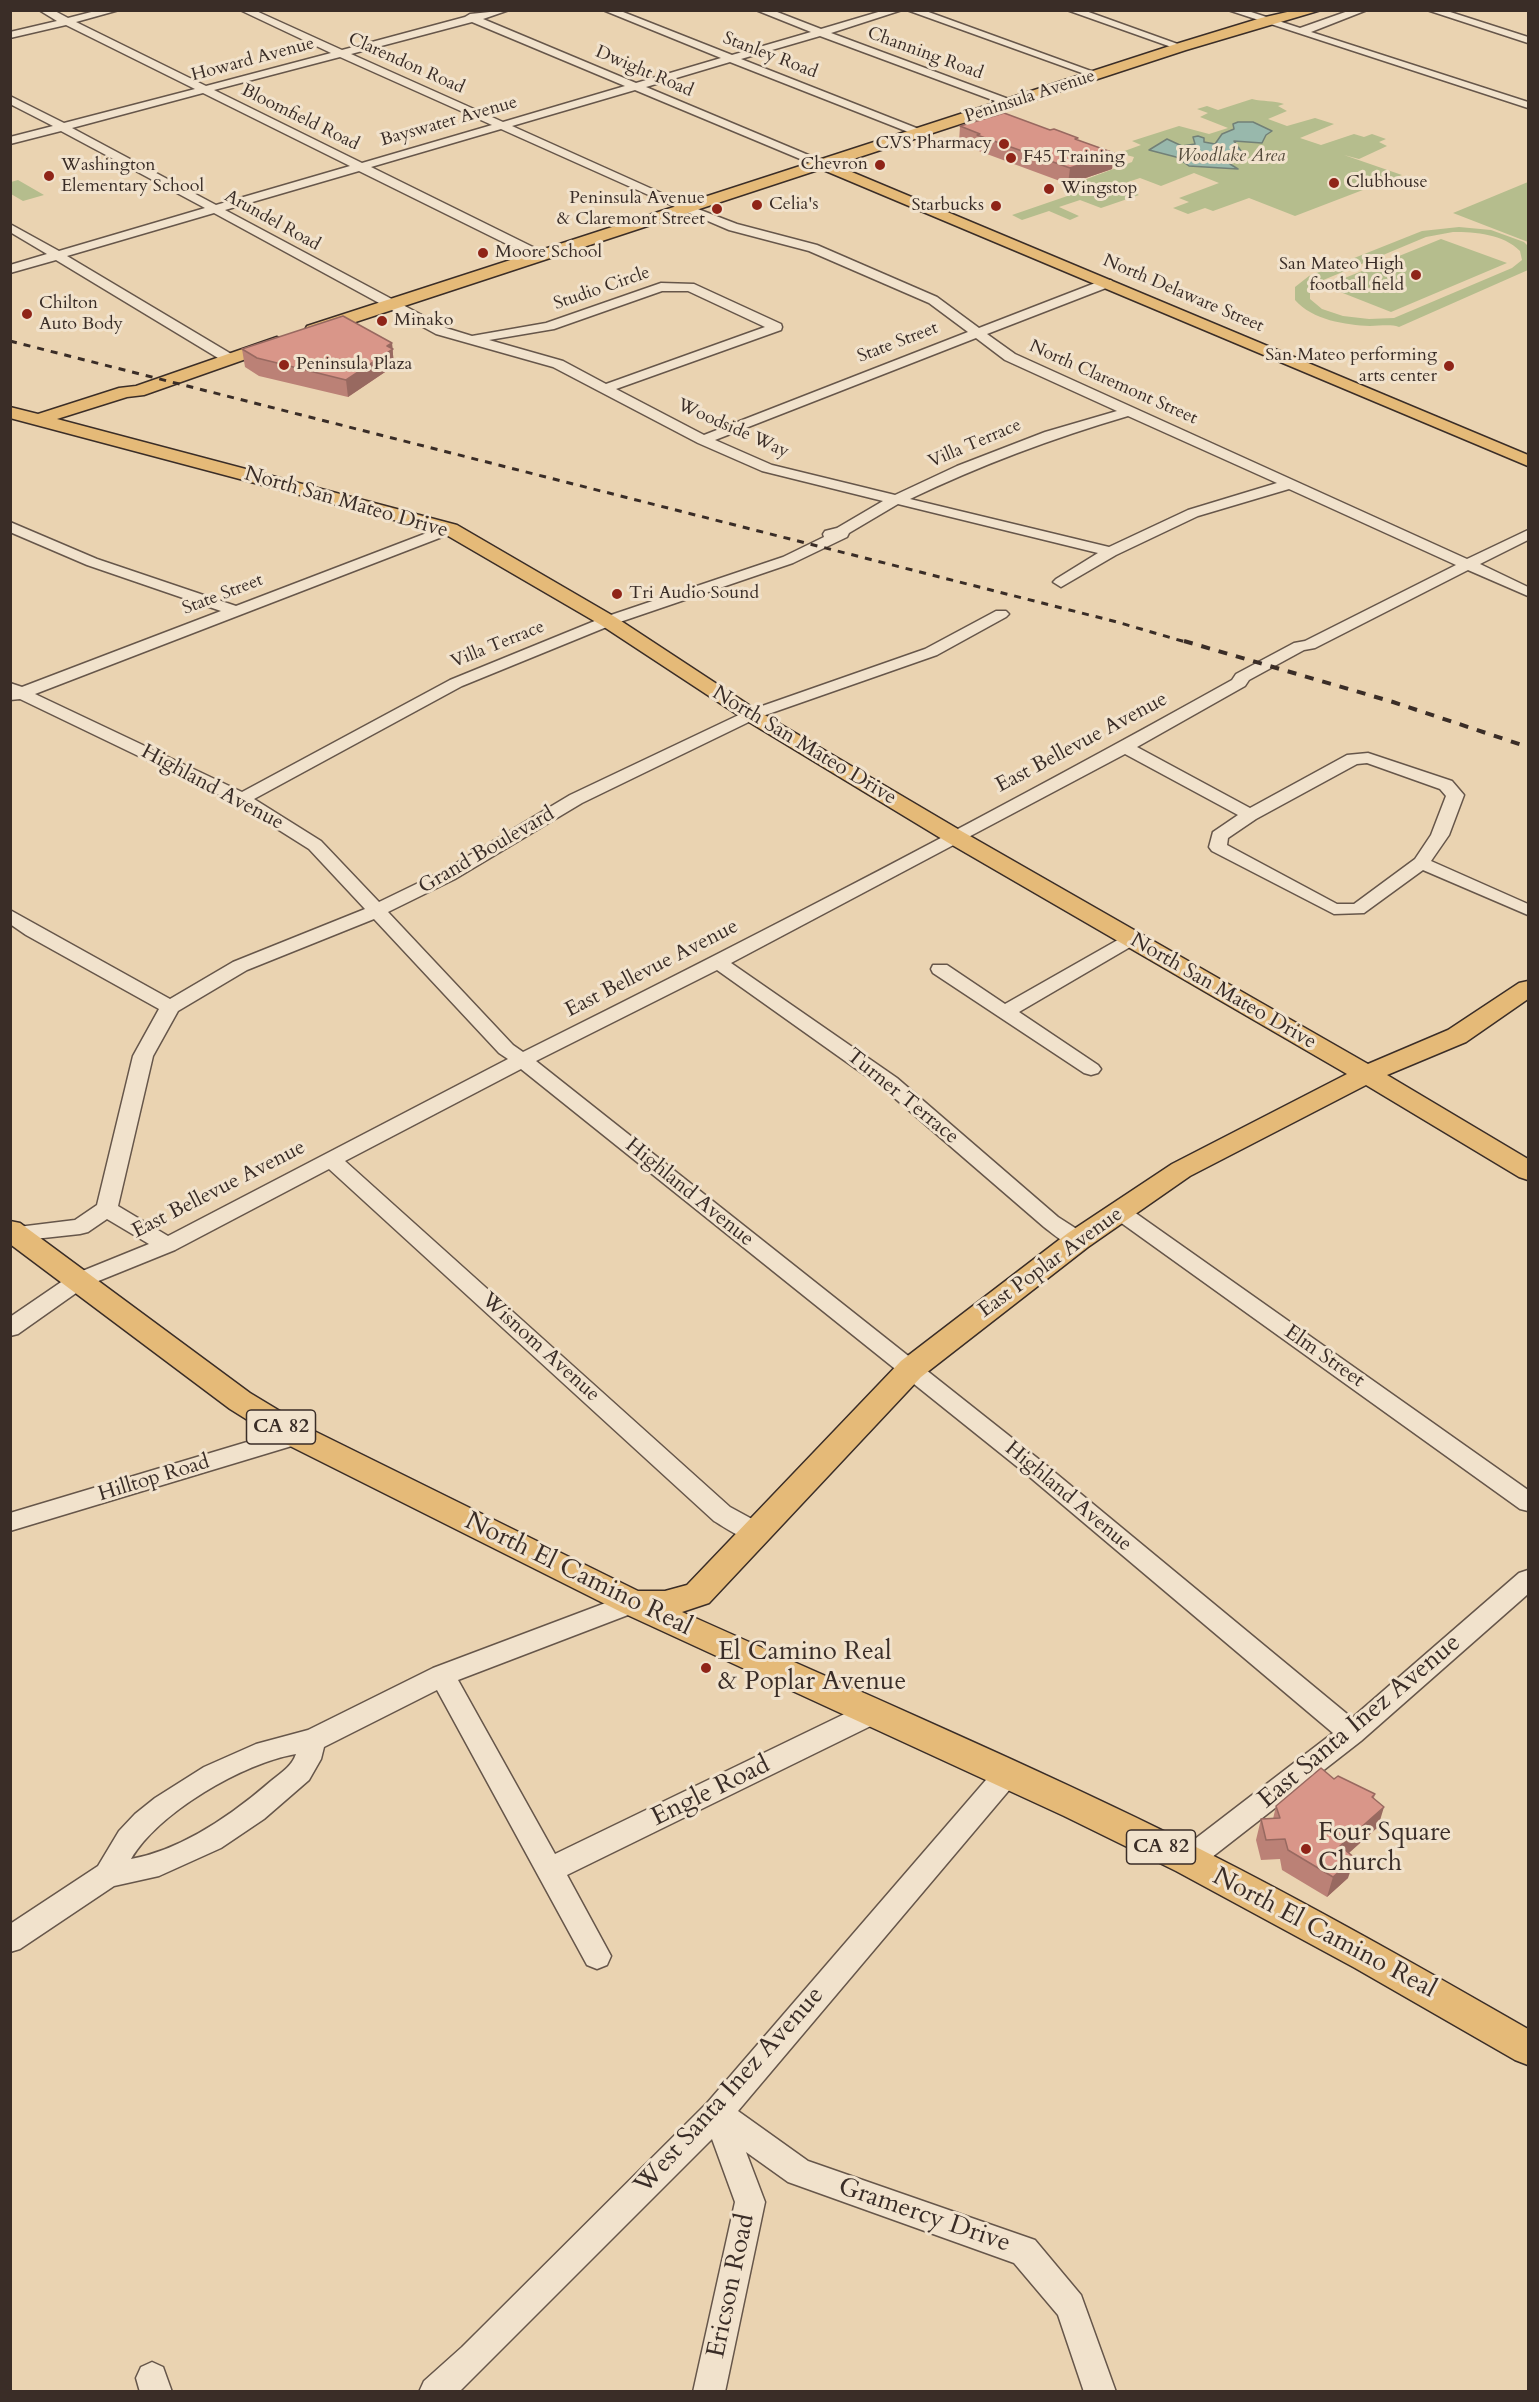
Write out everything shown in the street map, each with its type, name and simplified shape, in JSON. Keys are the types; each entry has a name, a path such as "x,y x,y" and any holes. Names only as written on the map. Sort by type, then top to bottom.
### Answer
{"main road":[{"name":"Peninsula Avenue","path":"10,429 125,392 138,391 295,336 1181,47 1266,21 1313,11 1333,10"},
{"name":"North Delaware Street","path":"821,164 1528,461"},
{"name":"North San Mateo Drive","path":"10,412 450,529 608,621 751,715 955,837 1367,1074 1528,1171"},
{"name":"East Poplar Avenue","path":"632,1603 665,1604 698,1594 910,1369 1078,1240 1181,1170 1367,1074 1457,1036 1528,988"},
{"name":"North El Camino Real","path":"13,1232 240,1401 297,1436 632,1603 1007,1774 1188,1860 1368,1956 1528,2048"}],"street":[{"name":"Bloomfield Road","path":"44,10 541,256"},
{"path":"10,35 114,10"},
{"name":"Clarendon Road","path":"245,10 686,208"},
{"name":"Dwight Road","path":"453,10 821,164"},
{"name":"Howard Avenue","path":"10,141 504,10"},
{"name":"Stanley Road","path":"608,10 920,133"},
{"name":"Channing Road","path":"761,10 1010,103"},
{"name":"Bayswater Avenue","path":"10,269 897,10"},
{"path":"912,10 1096,75"},
{"path":"1072,10 1181,47"},
{"path":"1233,10 1528,105"},
{"name":"Peninsula Avenue","path":"1266,21 1282,10"},
{"path":"1300,32 1362,10"},
{"path":"1432,10 1528,40"},
{"name":"Arundel Road","path":"10,99 390,305"},
{"name":"North Claremont Street","path":"686,208 732,227 813,248 933,300 1010,357 1528,592"},
{"path":"10,227 220,361"},
{"name":"State Street","path":"703,440 1107,283"},
{"name":"Studio Circle","path":"468,340 549,326 661,287 690,287 776,327 607,388"},
{"name":"Woodside Way","path":"390,305 441,331 558,364 703,440 767,468 1111,552"},
{"name":"Villa Terrace","path":"242,799 456,683 608,621 784,560 826,543 895,500 962,469 1050,435 1130,411"},
{"path":"1061,582 1111,552 1193,513 1290,484"},
{"path":"10,526 92,562 236,611"},
{"name":"State Street","path":"14,693 450,529"},
{"name":"East Bellevue Avenue","path":"10,1328 78,1281 168,1245 522,1060 718,962 1125,747 1239,682 1250,682 1308,650 1309,645 1528,534"},
{"name":"Grand Boulevard","path":"170,1007 240,966 376,912 449,875 576,799 751,715 931,652 1001,614"},
{"name":"Highland Avenue","path":"14,693 242,799 315,845 506,1049 1033,1467 1352,1733"},
{"path":"1125,747 1251,815"},
{"path":"1368,758 1446,785 1455,795 1440,835 1421,863 1358,909 1334,909 1218,847 1219,836 1251,815 1353,759 1368,758"},
{"path":"1421,863 1528,910"},
{"path":"10,915 33,931 170,1007 143,1056 107,1209 80,1227 13,1232"},
{"path":"1005,1012 1130,939"},
{"name":"Turner Terrace","path":"718,962 890,1083 1051,1222 1078,1240"},
{"path":"940,969 1091,1070"},
{"name":"Wisnom Avenue","path":"330,1159 722,1514 754,1532"},
{"path":"107,1209 168,1245"},
{"name":"Elm Street","path":"1120,1212 1528,1502"},
{"name":"Hilltop Road","path":"10,1522 297,1436"},
{"name":"East Santa Inez Avenue","path":"1188,1860 1352,1733 1528,1580"},
{"path":"108,1875 130,1839 165,1806 199,1783 250,1757 292,1742 312,1740 442,1675 632,1603"},
{"path":"442,1675 597,1956"},
{"name":"Engle Road","path":"549,1870 872,1713"},
{"path":"14,1936 108,1875 149,1868 211,1840 255,1811 300,1772 308,1759 312,1740"},
{"name":"West Santa Inez Avenue","path":"435,2391 481,2350 717,2113 1007,1774"},
{"name":"Ericson Road","path":"708,2391 750,2202 717,2113"},
{"name":"Gramercy Drive","path":"717,2113 799,2172 1024,2251 1070,2306 1100,2391"}],"green space":[{"name":"Woodlake Area","path":"1252,99 1284,104 1278,106 1287,111 1268,119 1287,126 1315,118 1334,124 1300,138 1321,145 1354,134 1364,137 1372,134 1386,139 1379,142 1387,146 1359,159 1344,155 1402,175 1295,216 1249,198 1213,211 1205,208 1188,214 1173,208 1189,202 1179,198 1219,183 1194,173 1161,186 1140,178 1119,185 1139,195 1101,208 1080,200 1059,207 1079,216 1070,220 1049,211 1022,220 1012,215 1079,192 1068,186 1132,162 1134,157 1119,153 1141,145 1132,141 1179,126 1209,134 1228,128 1200,117 1208,113 1197,109 1207,106 1218,110"},
{"path":"18,180 44,195 23,201 11,194 11,182"},
{"path":"1528,182 1528,242 1453,213"},
{"path":"1459,227 1491,230 1524,242 1528,246 1528,270 1399,327 1340,323 1320,317 1302,307 1295,300 1295,287 1309,276 1422,231","holes":["1453,232 1489,235 1506,241 1520,251 1522,260 1512,268 1394,318 1369,319 1343,316 1322,309 1310,299 1310,289 1321,281 1426,237"]},
{"name":"San Mateo High football field","path":"1441,239 1507,263 1391,312 1325,286"}],"shaded area":[{"path":"1253,122 1272,131 1266,135 1262,143 1234,141 1241,151 1229,152 1227,155 1230,164 1238,169 1189,166 1176,157 1149,150 1167,139 1182,146 1195,144 1193,137 1198,136 1204,138 1204,142 1215,144 1222,134 1234,129 1233,124"}],"building":[{"path":"1004,113 1050,130 1054,129 1114,153 1070,168 977,135 980,134 960,126"},
{"path":"343,316 392,343 387,346 393,349 346,380 257,358 242,349"},
{"name":"Four Square Church","path":"1321,1768 1334,1779 1338,1776 1375,1794 1372,1797 1384,1807 1340,1846 1355,1858 1333,1877 1288,1850 1285,1839 1266,1840 1261,1819 1280,1818 1276,1806"}],"railway":[{"path":"10,341 1117,622 1189,643"},
{"path":"1184,641 1393,702 1528,747"}],"place":[{"name":"CVS Pharmacy","path":"1004,144"},
{"name":"F45 Training","path":"1011,158"},
{"name":"Chevron","path":"880,165"},
{"name":"Washington Elementary School","path":"49,176"},
{"name":"Clubhouse","path":"1334,183"},
{"name":"Wingstop","path":"1049,189"},
{"name":"Celia's","path":"757,205"},
{"name":"Starbucks","path":"996,206"},
{"name":"Peninsula Avenue & Claremont Street","path":"717,209"},
{"name":"Moore School","path":"483,253"},
{"name":"San Mateo High football field","path":"1416,275"},
{"name":"Chilton Auto Body","path":"27,314"},
{"name":"Minako","path":"382,321"},
{"name":"Peninsula Plaza","path":"284,365"},
{"name":"San Mateo performing arts center","path":"1449,366"},
{"name":"Tri Audio Sound","path":"617,594"},
{"name":"El Camino Real & Poplar Avenue","path":"706,1668"},
{"name":"Four Square Church","path":"1306,1849"}]}
